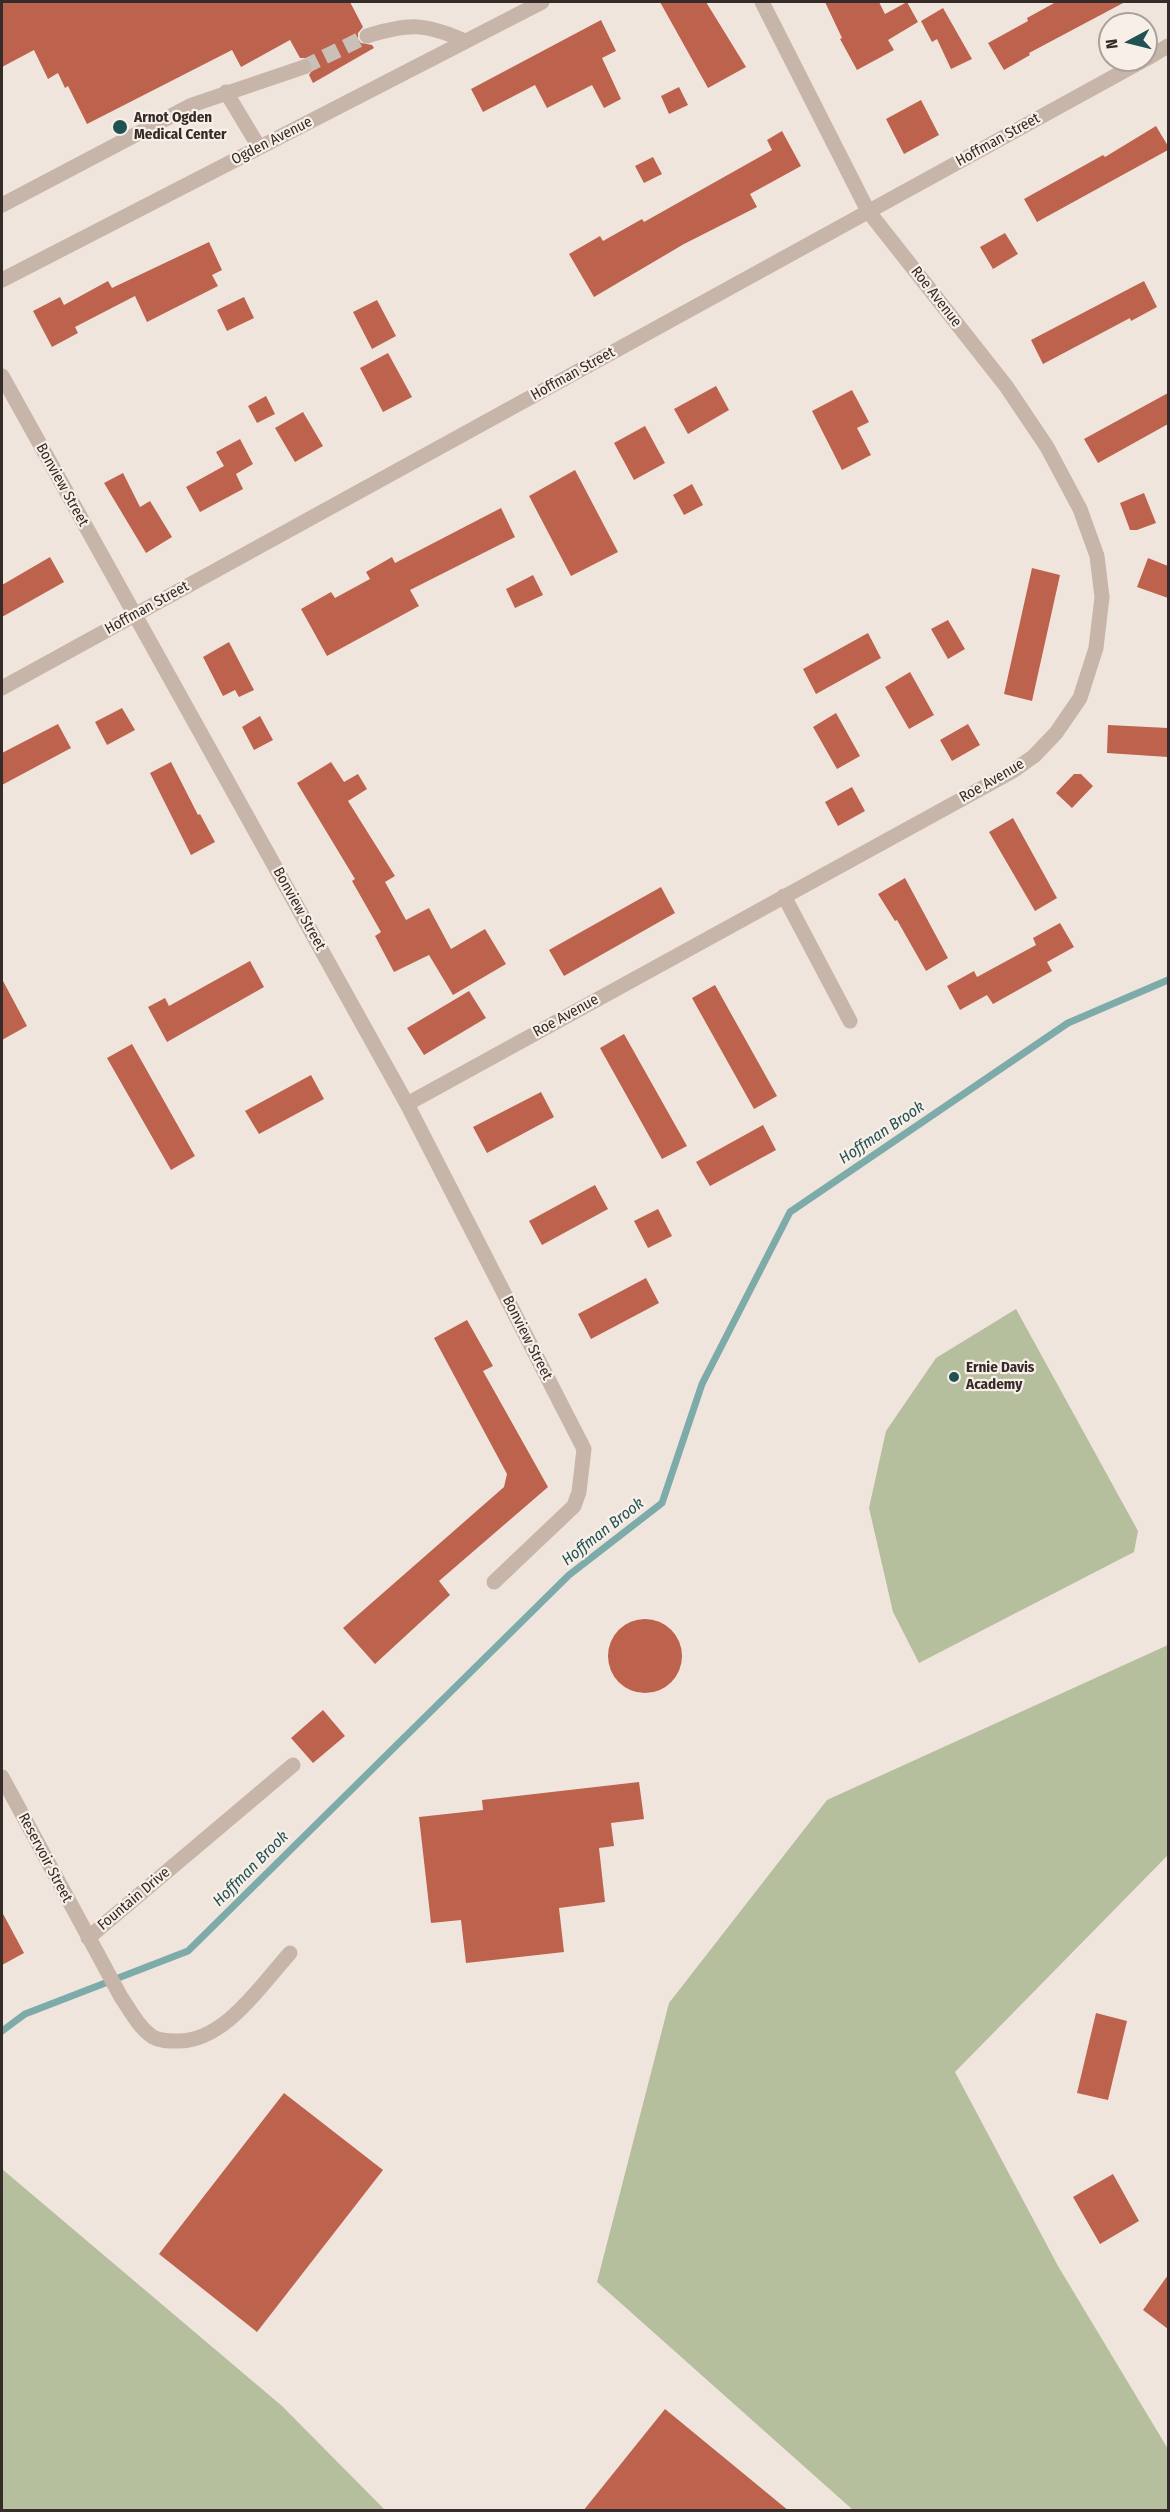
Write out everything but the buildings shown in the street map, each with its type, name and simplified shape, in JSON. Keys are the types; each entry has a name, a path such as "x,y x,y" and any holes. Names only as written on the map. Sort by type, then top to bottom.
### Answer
{"street":[{"name":"Ogden Avenue","path":"2,280 543,2"},
{"name":"Roe Avenue","path":"407,1104 1013,771 1034,756 1056,734 1080,698 1096,648 1102,597 1097,556 1080,509 1047,447 1006,386 868,211 762,2"},
{"path":"367,36 396,27 414,26 435,28 465,41"},
{"path":"2,205 192,105 304,67"},
{"name":"Hoffman Street","path":"2,688 1121,72"},
{"path":"226,92 259,147"},
{"name":"Bonview Street","path":"2,376 407,1104 584,1449 579,1492 574,1506 494,1581"},
{"path":"784,896 850,1021"},
{"name":"Fountain Drive","path":"290,1953 221,2027 200,2037 181,2041 154,2038 137,2020 88,1938 293,1766"},
{"name":"Reservoir Street","path":"2,1777 88,1938"}],"green space":[{"path":"1016,1309 1138,1531 1134,1552 919,1663 893,1612 869,1508 886,1431 936,1358"},
{"path":"1168,1645 1168,1855 955,2072 1058,2266 1168,2449 1168,2510 853,2510 597,2282 669,2003 827,1800"},
{"path":"2,2169 282,2406 385,2510 2,2510"}],"waterway":[{"name":"Hoffman Brook","path":"2,2031 25,2014 188,1951 569,1575 662,1503 702,1384 790,1212 1068,1023 1168,980"}],"tunnel":[{"path":"304,67 367,36"}],"place":[{"name":"Arnot Ogden Medical Center","path":"120,127"},
{"name":"Ernie Davis Academy","path":"954,1377"}]}
